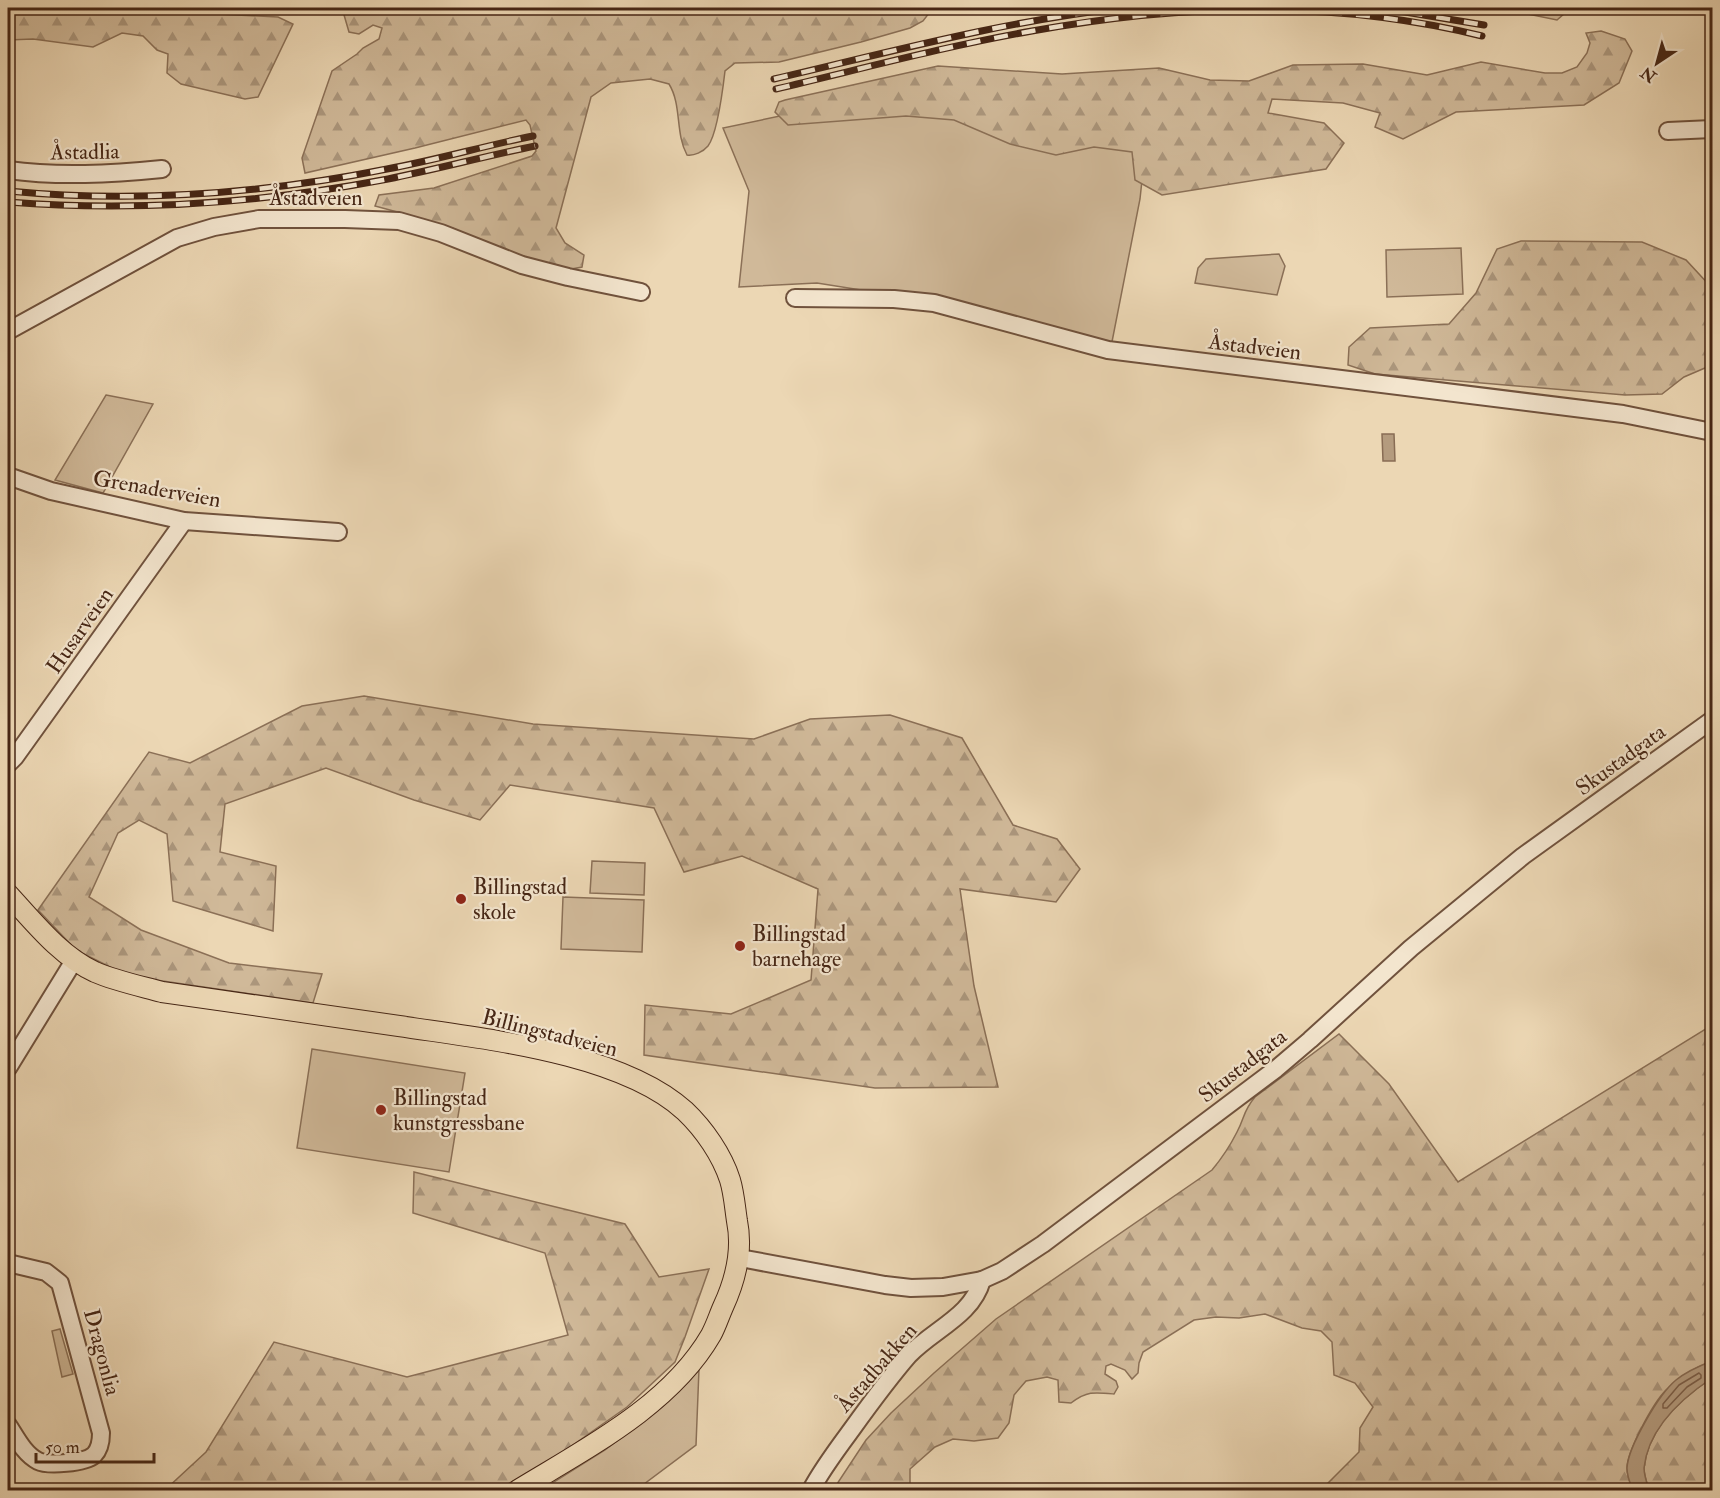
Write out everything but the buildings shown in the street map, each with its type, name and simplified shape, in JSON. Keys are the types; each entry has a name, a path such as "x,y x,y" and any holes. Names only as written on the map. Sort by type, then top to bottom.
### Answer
{"main road":[{"name":"Billingstadveien","path":"8,894 48,937 94,971 162,992 497,1041 553,1053 617,1071 652,1088 684,1111 710,1140 729,1180 739,1229 740,1258 730,1292 710,1336 685,1370 646,1408 518,1491"}],"street":[{"path":"1668,131 1713,129"},
{"name":"Åstadlia","path":"8,170 34,174 76,174 162,169"},
{"name":"Åstadveien","path":"8,332 177,238 214,226 259,219 345,219 399,222 441,233 522,265 568,278 641,292"},
{"name":"Åstadveien","path":"795,298 894,299 934,303 1108,350 1623,414 1713,432"},
{"name":"Grenaderveien","path":"8,476 51,491 184,521 338,532"},
{"name":"Husarveien","path":"8,764 53,705 184,521"},
{"name":"Skustadgata","path":"740,1258 911,1288 943,1287 982,1280 1002,1271 1036,1249 1227,1107 1310,1040 1411,948 1523,856 1713,720"},
{"path":"8,1068 75,959"},
{"name":"Dragonlia","path":"8,1263 46,1272 60,1283 98,1422 101,1442 94,1455 86,1460 43,1463 28,1455 8,1425"},
{"name":"Åstadbakken","path":"811,1491 869,1406 910,1355 962,1313 974,1300 982,1280"}],"green space":[{"path":"8,8 102,8 278,17 293,24 258,97 245,99 181,84 167,73 168,54 157,50 143,36 122,33 93,47 33,39 8,40"},
{"path":"342,8 933,8 923,21 910,28 861,42 779,62 735,63 725,71 719,110 711,140 706,148 695,154 687,155 683,146 676,101 669,84 650,79 611,83 591,97 556,228 565,243 584,255 582,267 561,271 401,213 375,206 379,195 434,188 532,156 536,151 530,125 526,120 305,173 302,158 332,71 379,39 382,28 373,25 359,34 349,32"},
{"path":"1498,8 1579,8 1564,14 1557,20"},
{"path":"1601,31 1625,39 1632,51 1619,83 1584,105 1456,112 1403,139 1375,127 1380,113 1343,103 1272,99 1268,113 1324,123 1344,143 1326,169 1162,195 1135,180 1132,152 1094,147 1056,155 1010,144 954,120 906,116 788,125 775,112 779,102 785,100 938,66 1062,74 1159,68 1210,80 1249,81 1293,65 1363,64 1427,75 1481,62 1545,73 1562,73 1577,67 1587,53 1590,43 1586,33"},
{"path":"928,85 1145,152 1140,199 1110,352 949,304 817,283 739,287 749,191 723,128"},
{"path":"1521,241 1642,242 1686,260 1712,288 1712,365 1684,377 1662,394 1625,395 1375,374 1348,365 1349,347 1370,328 1449,324 1476,293 1497,249"},
{"path":"1461,248 1463,294 1387,297 1386,250"},
{"path":"1279,254 1285,266 1277,295 1195,283 1198,268 1206,259"},
{"path":"106,395 153,404 103,493 55,480"},
{"path":"364,696 533,724 754,739 810,719 890,715 962,738 1013,825 1057,839 1080,869 1056,902 960,889 974,986 998,1087 875,1088 644,1055 645,1005 731,1014 811,980 818,889 742,856 684,872 654,808 510,785 480,820 414,800 326,768 225,804 220,852 276,866 273,931 173,901 167,834 139,820 118,833 89,897 141,930 229,963 322,974 313,1003 122,973 76,950 38,910 149,752 190,763 302,706"},
{"path":"592,861 645,863 644,895 590,893"},
{"path":"563,897 644,900 642,952 561,949"},
{"path":"1712,1025 1712,1361 1676,1381 1654,1405 1628,1460 1629,1480 1633,1490 1317,1490 1324,1487 1359,1452 1360,1428 1373,1407 1355,1383 1334,1375 1332,1342 1321,1331 1302,1328 1265,1314 1194,1320 1143,1352 1138,1373 1132,1379 1125,1370 1111,1364 1106,1366 1105,1374 1116,1381 1118,1387 1114,1394 1091,1393 1071,1403 1059,1402 1058,1380 1047,1377 1026,1381 1014,1395 1009,1423 998,1438 974,1441 953,1439 935,1447 910,1469 908,1490 833,1490 866,1440 934,1373 996,1319 1212,1170 1232,1142 1246,1110 1255,1097 1339,1034 1389,1084 1458,1182"},
{"name":"Billingstad kunstgressbane","path":"312,1049 465,1073 449,1172 297,1148"},
{"path":"414,1172 625,1224 659,1277 709,1269 675,1362 627,1407 543,1466 496,1490 165,1490 206,1452 274,1342 407,1377 568,1335 545,1253 413,1213"},
{"path":"60,1329 73,1374 62,1377 52,1331"},
{"path":"699,1369 696,1445 636,1490 541,1490 605,1450 663,1406"},
{"path":"1712,1378 1712,1490 1649,1490 1644,1468 1652,1440 1678,1405"}],"water":[{"path":"1382,434 1394,434 1395,461 1383,461"},
{"path":"1712,1361 1712,1378 1678,1405 1652,1440 1644,1468 1649,1490 1633,1490 1627,1468 1629,1459 1638,1435 1653,1408 1676,1380"}],"railway":[{"path":"774,79 991,29 1123,8"},
{"path":"1381,8 1484,25"},
{"path":"776,89 1000,37 1144,15 1201,11 1314,11 1427,24 1482,36"},
{"path":"8,191 55,195 150,196 293,185 387,169 533,136"},
{"path":"8,202 103,206 246,199 388,179 535,146"}],"place":[{"name":"Billingstad skole","path":"461,899"},
{"name":"Billingstad barnehage","path":"740,946"},
{"name":"Billingstad kunstgressbane","path":"381,1110"}]}
